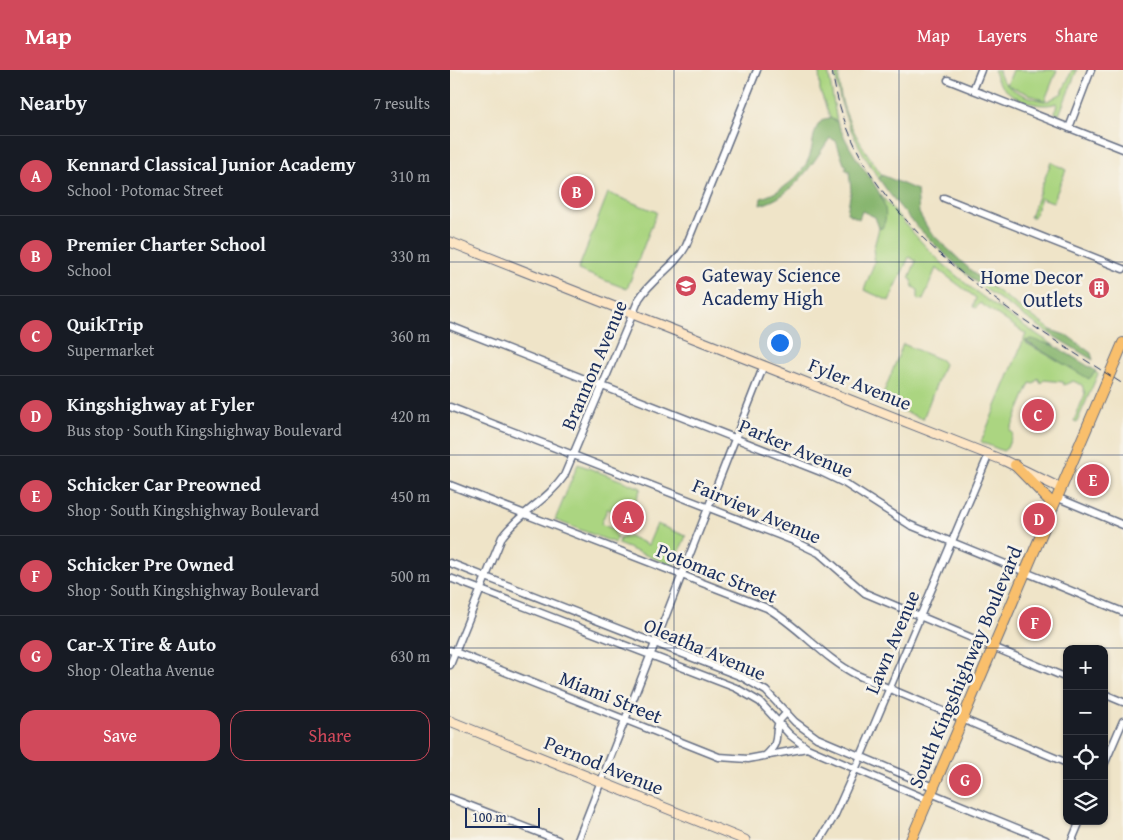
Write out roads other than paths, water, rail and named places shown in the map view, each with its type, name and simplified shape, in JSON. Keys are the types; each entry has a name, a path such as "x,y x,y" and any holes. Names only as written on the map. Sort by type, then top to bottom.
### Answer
{"main road":[{"name":"South Kingshighway Boulevard","path":"911,840 1123,343"},
{"path":"1015,465 1048,498 1056,497"}],"street":[{"name":"Brannon Avenue","path":"450,665 453,651 502,536 523,514 559,484 574,455 633,314 646,289 677,260 686,246 757,70"},
{"path":"973,90 981,70"},
{"path":"1069,128 1091,70"},
{"path":"948,80 1123,149"},
{"path":"944,198 1123,268"},
{"name":"Fyler Avenue","path":"450,242 989,454 1015,465 1056,497 1123,525"},
{"name":"Parker Avenue","path":"450,326 844,483 894,517 951,543 1123,612"},
{"path":"578,840 764,365"},
{"name":"Fairview Avenue","path":"450,407 794,541 819,553 864,593 1063,676"},
{"name":"Lawn Avenue","path":"820,840 834,817 861,757 989,454"},
{"name":"Potomac Street","path":"450,485 767,608 790,622 837,665 890,690 1063,760"},
{"name":"Oleatha Avenue","path":"450,563 755,684 807,732 817,738 861,757 931,793 1046,840"},
{"name":"Oleatha Avenue","path":"450,578 736,688 760,702 778,723 807,748 855,770 931,793"},
{"name":"Miami Street","path":"453,651 719,757 748,759 807,748"},
{"path":"1108,696 1123,702"},
{"path":"764,756 776,742 778,723 787,712"},
{"name":"Pernod Avenue","path":"450,721 745,840"},
{"path":"1108,756 1123,721"},
{"path":"450,798 558,840"},
{"path":"1072,840 1078,825"}],"railway":[{"path":"832,70 846,124 870,172 902,216 942,255 985,292 1031,325 1123,384"}],"place":[{"name":"Premier Charter School","path":"577,192"},
{"name":"Gateway Science Academy High","path":"686,286"},
{"name":"Home Decor Outlets","path":"1099,288"},
{"name":"QuikTrip","path":"1038,415"},
{"name":"Schicker Car Preowned","path":"1093,480"},
{"name":"Kennard Classical Junior Academy","path":"628,517"},
{"name":"Kingshighway at Fyler","path":"1039,519"},
{"name":"Schicker Pre Owned","path":"1035,623"},
{"name":"Car-X Tire & Auto","path":"965,780"}]}
